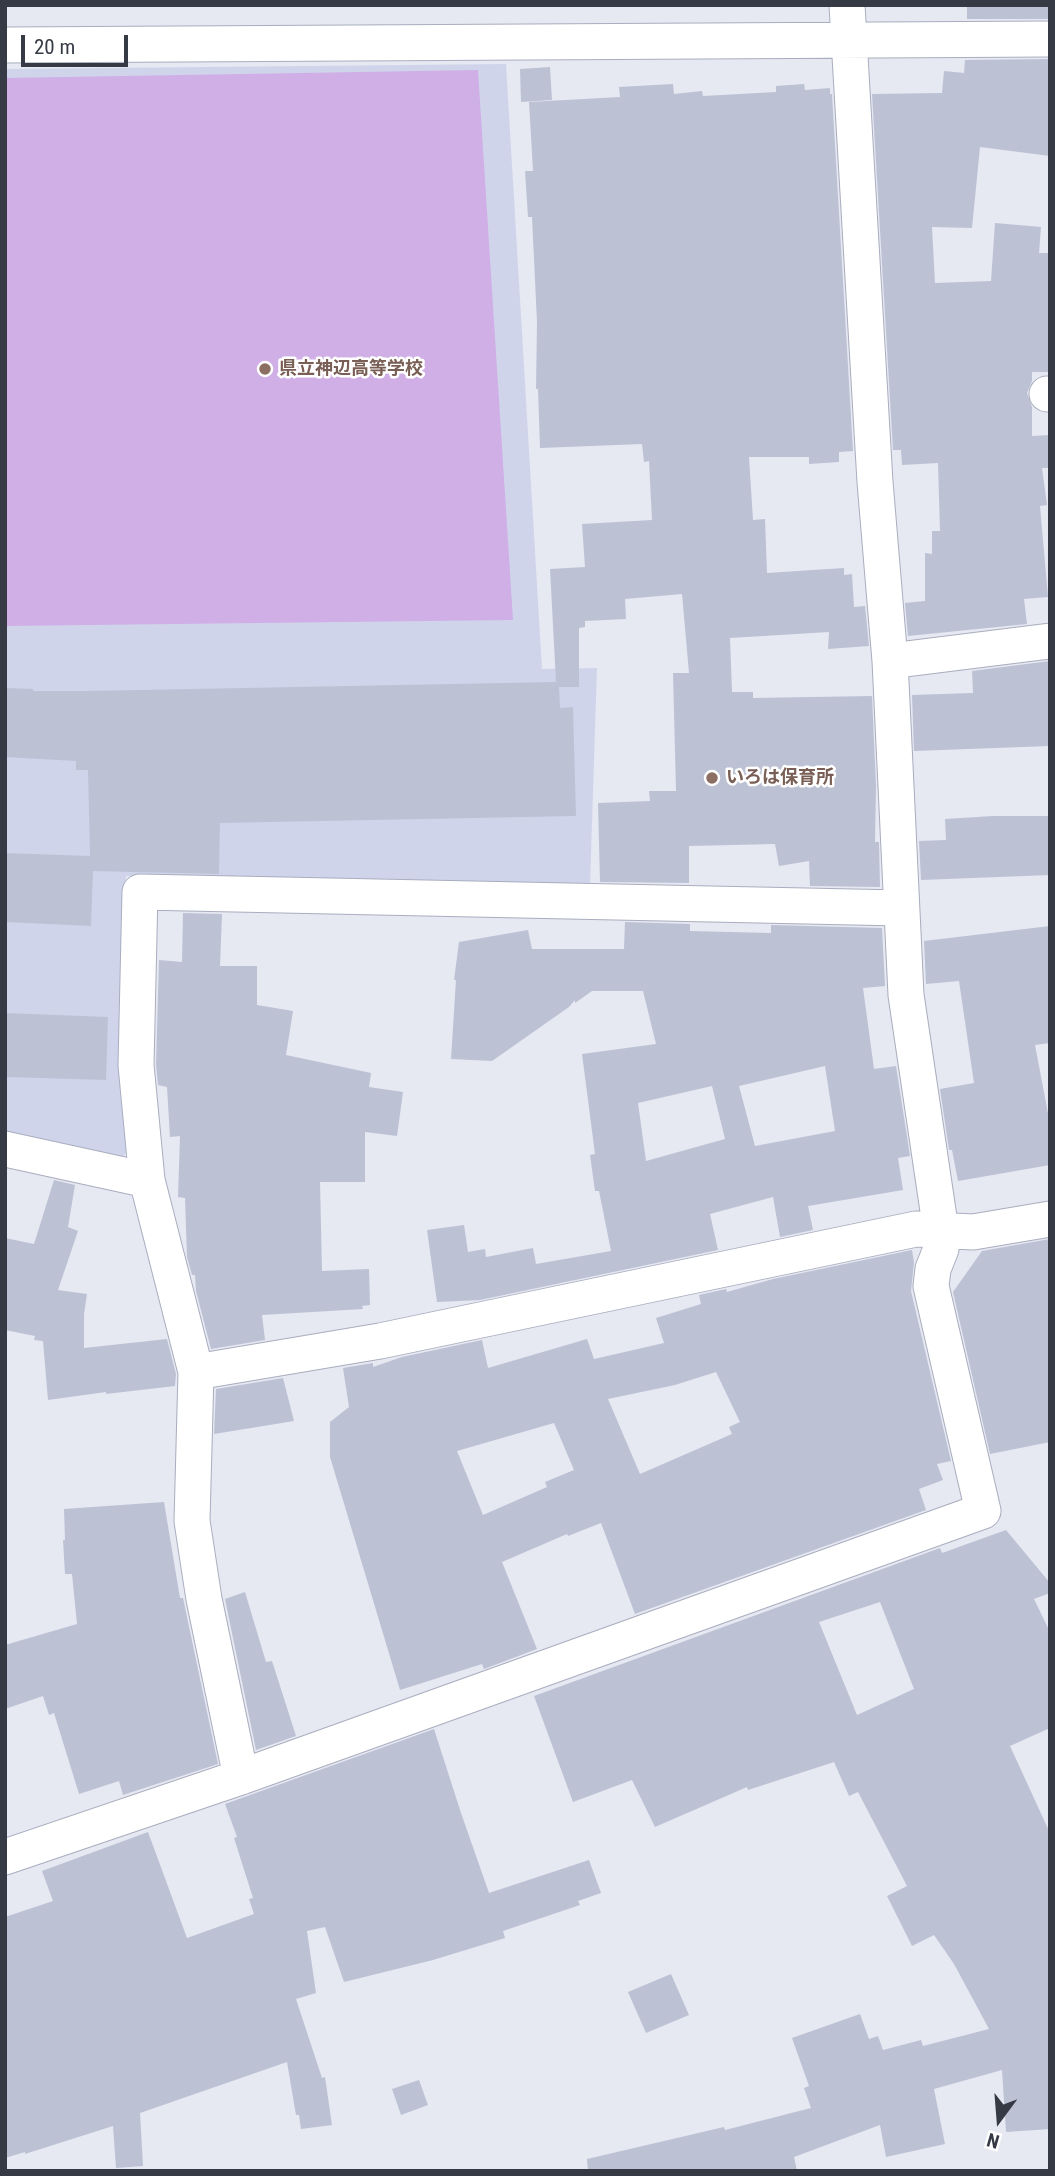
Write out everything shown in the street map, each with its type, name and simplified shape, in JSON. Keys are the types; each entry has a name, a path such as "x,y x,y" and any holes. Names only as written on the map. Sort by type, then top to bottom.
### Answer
{"street":[{"path":"5,1857 241,1777 983,1511 931,1286 933,1269 941,1249 941,1231 906,995 890,660 875,482 847,5"},
{"path":"5,45 1050,39"},
{"path":"890,660 1050,641"},
{"path":"241,1777 204,1599 192,1521 196,1372 147,1180 136,1065 140,892 901,908"},
{"path":"5,1149 147,1180"},
{"path":"196,1372 380,1341 916,1229 973,1232 1050,1219"}],"shaded area":[{"name":"県立神辺高等学校","path":"506,64 542,669 597,668 590,885 126,876 123,1089 136,1141 122,1158 5,1137 5,69"},
{"path":"478,70 513,620 5,626 5,78"}],"building":[{"path":"967,5 1050,5 1050,19 967,19"},
{"path":"1050,59 1050,156 980,147 972,228 932,227 935,283 991,281 995,223 1041,227 1039,253 1050,253 1050,372 1032,372 1027,393 1032,407 1032,436 1050,435 1050,468 1042,468 1047,505 1040,506 1048,597 1024,599 1027,624 908,636 905,603 925,601 925,553 932,554 932,531 940,531 938,463 902,465 901,450 893,450 872,94 942,93 944,71 964,73 965,60"},
{"path":"550,67 552,100 521,102 520,69"},
{"path":"673,84 674,94 702,91 703,96 776,92 776,86 804,84 805,90 830,88 832,94 853,451 839,452 839,462 809,464 809,457 749,457 753,520 765,519 767,573 844,568 844,575 852,574 854,607 865,606 869,646 828,649 829,632 730,638 732,692 753,692 753,698 872,696 876,786 875,842 879,842 880,887 810,886 809,861 779,866 775,844 689,846 689,883 600,882 598,803 650,801 649,791 676,791 673,673 689,673 682,594 625,599 626,619 585,621 585,627 579,628 579,687 559,687 560,708 573,707 576,816 220,823 219,874 93,871 91,926 5,922 5,853 90,856 88,770 76,770 76,761 5,757 5,688 87,691 556,682 550,569 585,567 582,524 652,520 649,461 644,462 642,444 540,448 532,217 528,217 525,171 533,171 529,102 620,97 619,87"},
{"path":"1050,661 1050,746 914,751 912,695 973,693 972,671"},
{"path":"1050,816 1050,875 921,880 919,841 946,840 945,819"},
{"path":"183,913 222,914 220,966 257,966 257,1005 293,1011 286,1055 371,1073 369,1087 403,1092 397,1136 365,1132 365,1182 320,1182 322,1271 369,1269 370,1305 362,1306 363,1309 262,1315 265,1340 211,1349 196,1291 195,1275 192,1275 187,1257 185,1198 178,1197 180,1136 170,1137 167,1087 158,1085 156,1064 159,960 182,962"},
{"path":"625,922 690,924 690,931 771,933 771,925 882,928 885,986 863,988 874,1069 896,1066 910,1156 898,1158 903,1190 808,1206 813,1230 780,1237 773,1197 710,1214 718,1250 480,1300 437,1302 427,1230 464,1225 468,1252 485,1249 486,1257 533,1248 536,1264 611,1251 599,1191 595,1191 590,1155 595,1154 582,1054 656,1044 643,991 592,991 575,1003 575,1000 492,1061 451,1059 454,980 459,942 528,930 532,949 624,949","holes":["825,1066 835,1131 755,1146 739,1086","712,1086 725,1139 646,1161 638,1103"]},
{"path":"1050,926 1050,1043 1035,1045 1050,1124 1050,1165 958,1181 952,1150 949,1150 940,1089 974,1083 959,981 926,984 924,941"},
{"path":"5,1013 108,1017 106,1080 5,1077"},
{"path":"54,1180 75,1185 68,1227 78,1231 58,1290 87,1294 84,1348 167,1339 176,1374 175,1386 48,1400 43,1341 34,1340 35,1336 5,1330 5,1238 34,1244"},
{"path":"1050,1239 1050,1442 990,1454 953,1292 982,1251"},
{"path":"912,1250 914,1262 911,1291 951,1461 937,1464 943,1480 919,1489 926,1510 635,1614 601,1523 568,1536 567,1534 502,1562 537,1649 484,1669 482,1664 400,1690 330,1457 330,1422 349,1407 343,1368 373,1363 373,1367 402,1357 482,1340 488,1368 587,1339 594,1359 664,1343 656,1318 701,1304 699,1295 726,1289 727,1292 773,1279","holes":["716,1372 740,1422 729,1427 732,1434 640,1474 608,1399 675,1385","554,1423 574,1470 545,1482 547,1487 483,1515 457,1451"]},
{"path":"283,1378 294,1421 214,1434 216,1389"},
{"path":"164,1502 180,1598 183,1598 218,1764 123,1795 119,1781 79,1794 54,1713 49,1715 43,1696 5,1709 5,1645 77,1624 72,1574 65,1574 64,1509"},
{"path":"1006,1530 1050,1583 1050,1593 1034,1599 1050,1632 1050,1728 1010,1746 1050,1833 1050,2129 1006,2132 1002,2070 934,2089 945,2144 886,2157 880,2125 794,2157 797,2171 588,2171 587,2159 724,2127 725,2130 811,2108 804,2088 809,2086 792,2038 860,2014 869,2039 878,2036 883,2050 921,2040 923,2046 989,2029 954,1964 934,1935 912,1946 887,1896 907,1886 858,1792 849,1796 834,1762 748,1790 747,1787 655,1827 632,1780 573,1802 534,1696 940,1548 942,1553","holes":["880,1602 914,1689 857,1715 819,1622"]},
{"path":"245,1592 266,1662 272,1661 296,1736 256,1750 225,1599"},
{"path":"434,1729 489,1893 589,1860 601,1893 578,1901 580,1905 503,1931 505,1938 433,1960 344,1982 325,1927 307,1931 316,1993 296,1999 322,2078 325,2077 332,2125 301,2129 287,2062 140,2113 143,2166 116,2168 113,2126 5,2158 5,1917 53,1901 42,1871 148,1832 187,1938 254,1914 249,1899 253,1898 234,1838 237,1837 225,1804"},
{"path":"671,1974 689,2015 646,2033 628,1992"},
{"path":"419,2080 428,2105 401,2115 392,2089"}],"place":[{"name":"県立神辺高等学校","path":"265,369"},
{"name":"いろは保育所","path":"712,778"}]}
